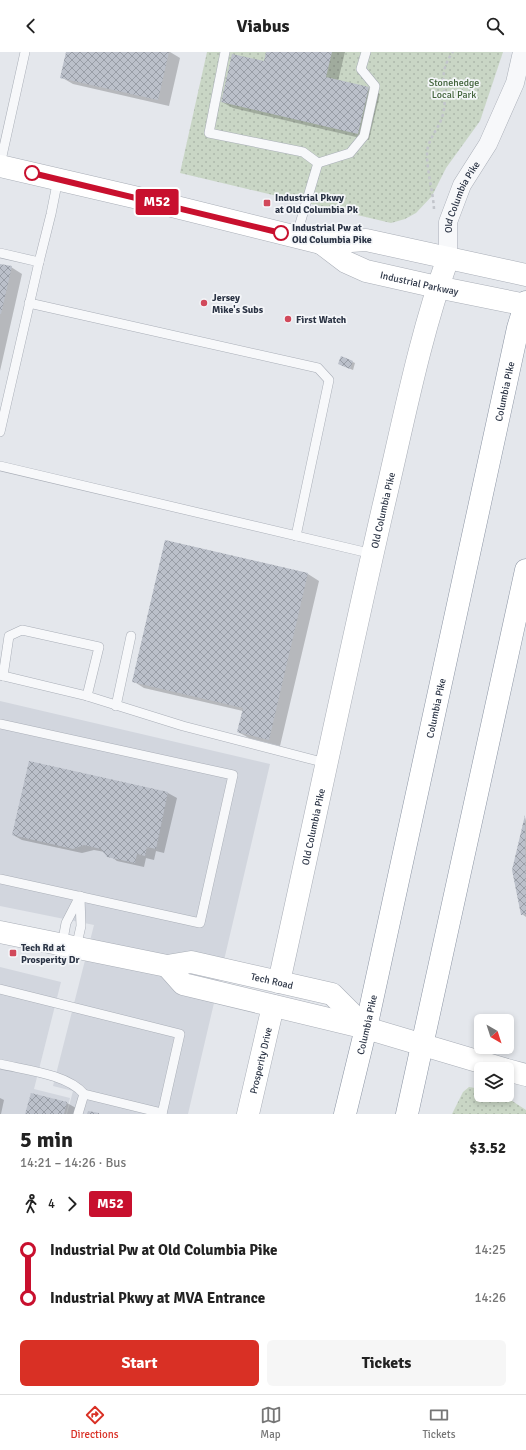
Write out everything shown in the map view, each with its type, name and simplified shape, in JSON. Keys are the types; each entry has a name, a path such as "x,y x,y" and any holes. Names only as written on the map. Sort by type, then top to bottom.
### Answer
{"main road":[{"name":"Industrial Parkway","path":"0,166 321,243 366,240 526,275"},
{"name":"Industrial Parkway","path":"321,243 346,262 366,271 437,287 526,304"},
{"name":"Old Columbia Pike","path":"279,982 373,554 409,398 437,287 448,258"},
{"name":"Columbia Pike","path":"345,1114 366,1028 518,328 526,304"},
{"path":"407,1114 526,570"},
{"name":"Tech Road","path":"0,932 166,966 191,962 332,994 366,1028"},
{"name":"Tech Road","path":"166,966 182,984 366,1028 482,1062"},
{"name":"Prosperity Drive","path":"248,1114 273,1006"},
{"name":"Tech Road","path":"514,1071 526,1075"}],"street":[{"name":"Old Columbia Pike","path":"448,258 448,222 462,185 488,144 515,83 522,52"}],"lane":[{"path":"0,166 25,52"},
{"path":"225,52 209,133 303,152 318,164"},
{"path":"318,164 350,153 364,136 375,86 362,69 366,52"},
{"path":"296,237 318,164"},
{"path":"0,432 58,179"},
{"path":"0,253 39,262"},
{"path":"29,304 318,368 329,380 296,536"},
{"path":"0,466 373,554"},
{"path":"87,696 98,647 22,630 9,636 1,675 87,696 183,726 328,763"},
{"path":"116,706 131,636"},
{"path":"0,724 233,775 200,923 0,879"},
{"path":"69,947 66,922 80,896"},
{"path":"69,947 81,926 80,896"},
{"path":"0,989 180,1034 162,1114 129,1108 84,1094 78,1087 53,1076 0,1064"},
{"path":"78,1114 84,1094"},
{"path":"124,1114 129,1108"}],"path":[{"path":"434,210 427,149 443,116 445,107 443,78 445,67 453,52"}],"shaded area":[{"path":"0,701 270,764 188,1114 67,1114 73,1091 53,1086 94,925 0,906"},
{"path":"0,967 61,982 34,1089 70,1098 66,1114 0,1114"}],"green space":[{"name":"Stonehedge Local Park","path":"207,52 503,52 480,121 446,168 432,196 416,213 405,219 391,223 180,173"},
{"path":"469,1087 474,1088 474,1102 514,1102 526,1110 526,1114 452,1114 463,1092"}],"building":[{"path":"66,52 169,52 158,100 60,78"},
{"path":"266,52 332,52 326,77 369,87 358,134 221,102 232,54 264,61"},
{"path":"0,264 12,266 1,314 0,314"},
{"path":"341,356 353,361 350,369 338,364"},
{"path":"165,540 308,573 269,740 237,732 243,708 132,682"},
{"path":"29,761 168,792 156,849 147,847 145,856 137,854 135,863 107,857 101,849 84,845 73,849 12,835"},
{"path":"525,815 526,914 521,915 512,870"},
{"path":"31,1093 67,1102 64,1114 25,1114"},
{"path":"88,1111 99,1113 99,1114 87,1114"}],"bus line":[{"name":"M52","path":"32,173 281,233"}],"place":[{"name":"Industrial Pkwy at Old Columbia Pk","path":"267,203"},
{"name":"Industrial Pw at Old Columbia Pike","path":"281,233"},
{"name":"Jersey Mike's Subs","path":"204,303"},
{"name":"First Watch","path":"288,319"},
{"name":"Tech Rd at Prosperity Dr","path":"13,953"}]}
